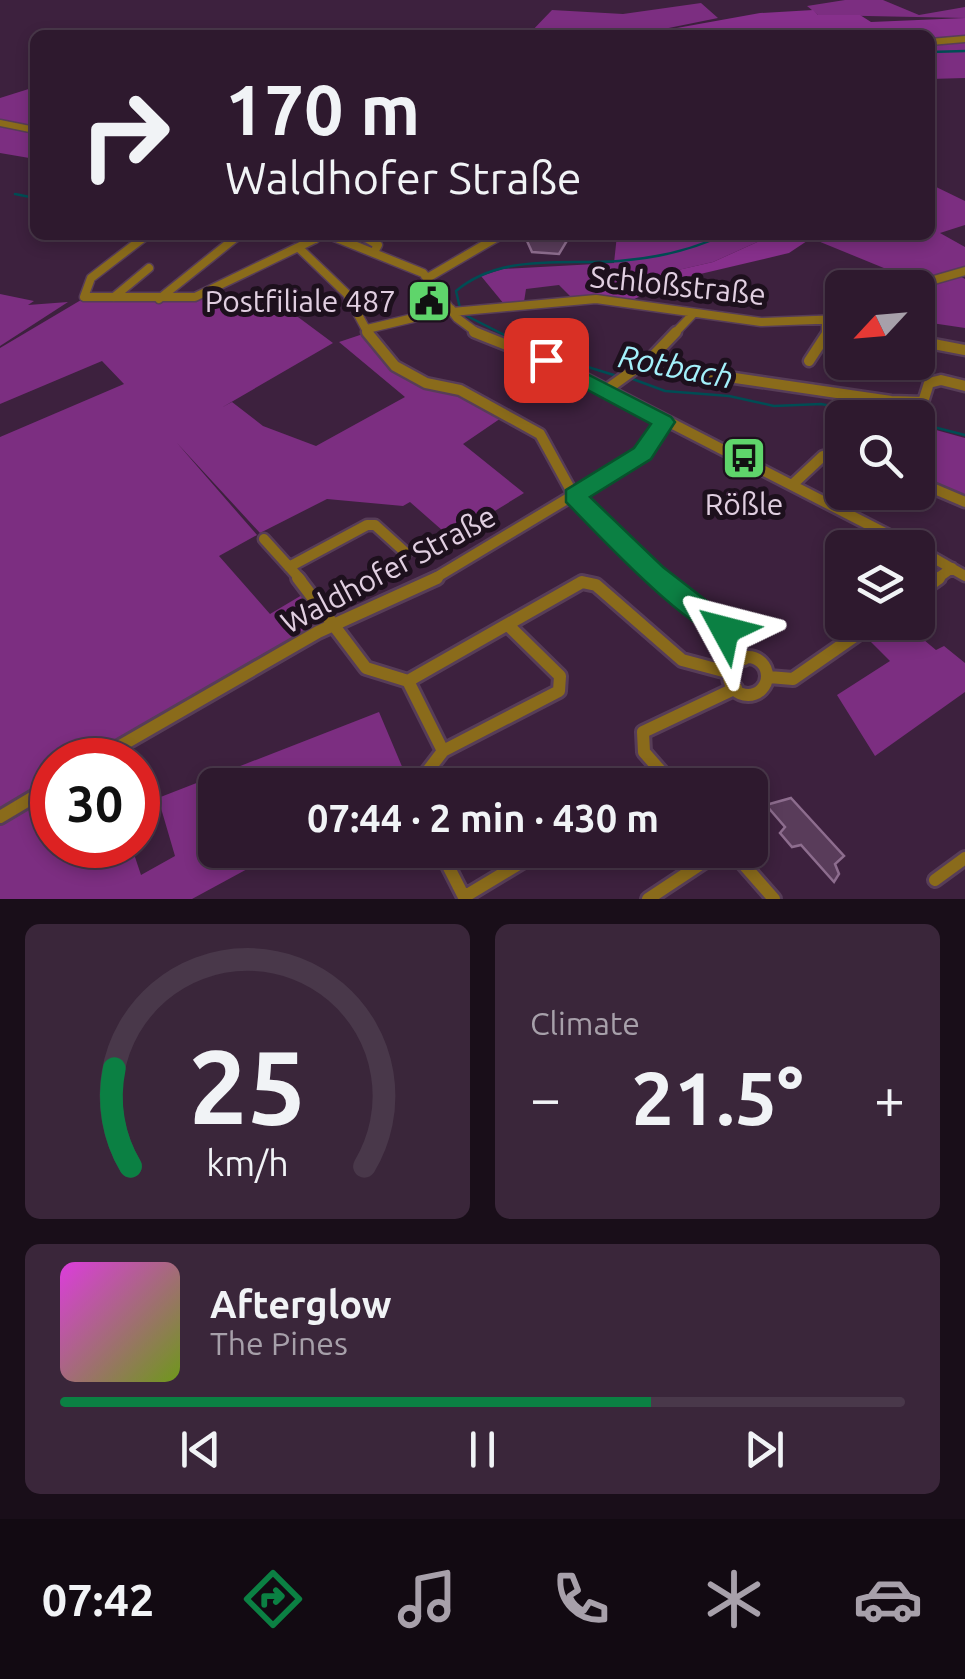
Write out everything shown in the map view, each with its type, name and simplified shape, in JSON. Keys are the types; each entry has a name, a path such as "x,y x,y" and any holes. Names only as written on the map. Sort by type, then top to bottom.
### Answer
{"street":[{"path":"935,42 965,39"},
{"path":"0,123 30,129"},
{"path":"141,240 91,278 84,297 196,298 314,240"},
{"path":"159,299 233,240"},
{"path":"343,240 429,277 479,335 546,360 880,530"},
{"path":"370,240 378,245 374,252"},
{"path":"429,277 492,240"},
{"path":"300,249 342,286 380,353 409,375 460,390 527,424 549,444 574,496 654,574 730,635 744,659"},
{"path":"114,297 149,268"},
{"path":"935,280 965,271"},
{"name":"Schloßstraße","path":"368,329 582,298 692,314 825,323"},
{"path":"606,390 653,356 692,314"},
{"path":"809,361 825,337"},
{"path":"935,344 965,350"},
{"path":"653,356 694,372 891,401 923,402 929,383 937,380 965,386"},
{"name":"Waldhofer Straße","path":"134,738 337,624 433,580 574,496 642,454 664,422"},
{"path":"792,486 825,456"},
{"path":"935,489 965,502"},
{"path":"289,567 372,524 406,553"},
{"path":"264,539 337,624 370,671 408,681 509,626 537,605 587,582 682,660 727,672 736,688"},
{"path":"935,559 965,576"},
{"path":"935,580 952,568"},
{"path":"430,768 443,751 457,748 496,720 538,706 558,691 560,676 509,626"},
{"path":"769,678 793,678 849,640"},
{"path":"658,768 644,752 643,732 736,688 758,692 766,688 769,678 760,664 744,659 730,664 727,672"},
{"path":"408,681 443,751"},
{"path":"0,817 30,799"},
{"path":"935,880 965,858"},
{"path":"449,868 465,898 513,868"},
{"path":"648,899 695,868"},
{"path":"747,868 774,899"}],"shaded area":[{"path":"883,0 919,15 965,7 965,18 818,15 807,6"},
{"path":"701,3 718,18 659,30 533,30 552,10 623,14"},
{"path":"813,10 818,15 860,15 871,22 965,18 965,39 935,41 935,30 666,30 760,13"},
{"path":"965,39 965,78 935,79 935,42"},
{"path":"30,89 30,126 0,119 0,98"},
{"path":"0,125 30,131 30,158 0,153"},
{"path":"935,186 965,201 965,225 940,233 965,247 965,270 935,278 935,270 889,270 815,240 935,240"},
{"path":"616,240 762,240 713,262 596,289 597,297 572,298 559,285 526,289 524,302 504,304 481,276 503,269 614,263"},
{"path":"762,240 808,240 789,253 679,279 632,300 597,297 595,289 713,262"},
{"path":"958,275 965,279 965,328 935,324 935,282"},
{"path":"217,290 237,303 263,291 333,343 221,408 232,402 263,426 316,446 405,397 339,342 363,334 393,366 507,414 463,444 524,493 451,538 410,502 403,506 327,499 260,533 177,443 257,535 219,556 270,614 302,595 314,609 317,629 127,738 30,738 30,794 0,811 0,437 124,384 102,361 0,404 0,348 81,300 182,301"},
{"path":"0,294 34,301 28,305 68,302 0,346"},
{"path":"935,430 965,438 965,497 935,486"},
{"path":"869,640 924,640 936,650 944,646 965,663 965,692 875,756 837,695 890,661"},
{"path":"379,712 403,768 235,768"},
{"path":"198,782 198,868 249,868 192,899 0,899 0,822 30,804 30,868 139,868 141,875 160,868 175,856 160,797"}],"building":[{"path":"567,240 559,254 532,252 527,241"},
{"path":"791,798 844,856 835,864 839,874 834,882 801,845 792,847 780,833 785,827 768,804"}],"waterway":[{"name":"Rotbach","path":"935,52 965,51"},
{"path":"15,194 30,197"},
{"name":"Rotbach","path":"460,308 456,291 493,271 534,263 646,258 713,240"},
{"name":"Rotbach","path":"465,315 536,351 617,376"},
{"name":"Rotbach","path":"630,378 665,391 729,396 774,406 825,405"},
{"name":"Rotbach","path":"935,427 965,435"}],"place":[{"name":"Postfiliale 487","path":"429,301"},
{"name":"Rößle","path":"744,458"}],"route":[{"path":"546,360 664,422 642,454 574,496 654,574 725,630"}]}
